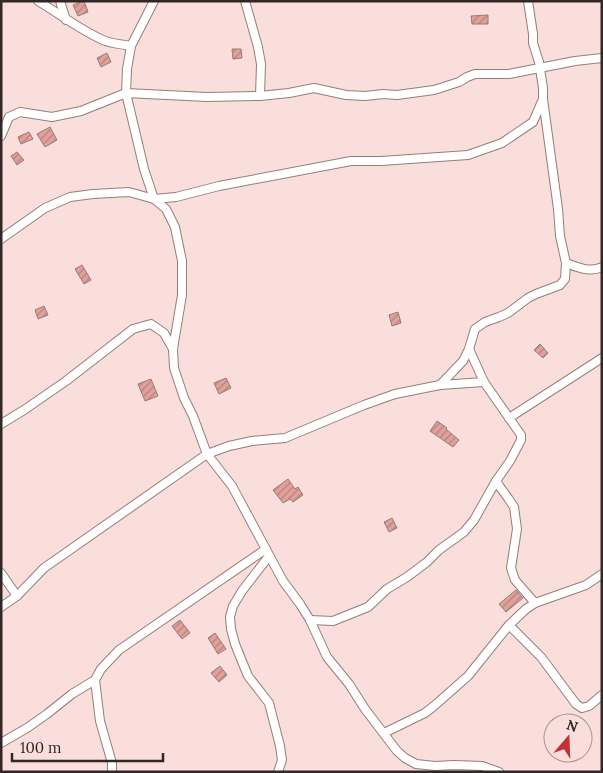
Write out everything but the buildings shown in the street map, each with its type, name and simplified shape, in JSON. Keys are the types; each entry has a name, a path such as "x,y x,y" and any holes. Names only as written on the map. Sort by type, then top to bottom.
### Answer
{"street":[{"path":"38,1 66,20 105,41 131,46"},
{"path":"60,1 66,20"},
{"path":"154,1 131,46 127,69 126,93 144,169 154,199 166,209 175,227 182,261 182,295 173,349 174,368 207,454 232,486 283,581 310,620 327,657 349,684 365,709 397,751 416,764 482,766 499,772"},
{"path":"246,1 261,64 260,96"},
{"path":"440,385 463,361 475,329 485,322 500,318 528,298 560,285 565,279 566,263 560,236 543,88 539,62 533,43 528,1"},
{"path":"1,136 9,117 20,112 52,117 81,112 126,93 207,97 260,96 314,88 346,95 406,94 434,90 459,82 475,74 509,74 575,61 602,58"},
{"path":"1,238 45,208 70,197 128,192 154,199 176,197 228,184 351,161 381,161 468,155 502,143 524,130 533,122 543,99"},
{"path":"566,263 587,270 597,270 602,267"},
{"path":"1,424 66,381 133,329 151,324 164,333 173,349"},
{"path":"310,620 332,621 368,607 387,589 427,562 439,550 464,532 474,520 496,481 510,461 521,440 520,435 484,382 469,349"},
{"path":"509,418 602,358"},
{"path":"1,607 17,596 44,568 207,454 236,444 285,438 387,397 440,385 484,382"},
{"path":"496,481 514,507 517,529 511,568 515,580 535,603"},
{"path":"1,743 34,723 72,694 95,680 101,669 119,650 268,552"},
{"path":"268,552 233,606 230,617 235,644 248,676 269,703 282,760 278,772"},
{"path":"1,573 17,596"},
{"path":"384,732 425,713 434,706 468,676 509,624 526,609 535,603 586,585 602,574"},
{"path":"509,624 541,657 576,704 582,708 589,706 602,695"},
{"path":"95,680 100,721 112,763 112,772"}]}
